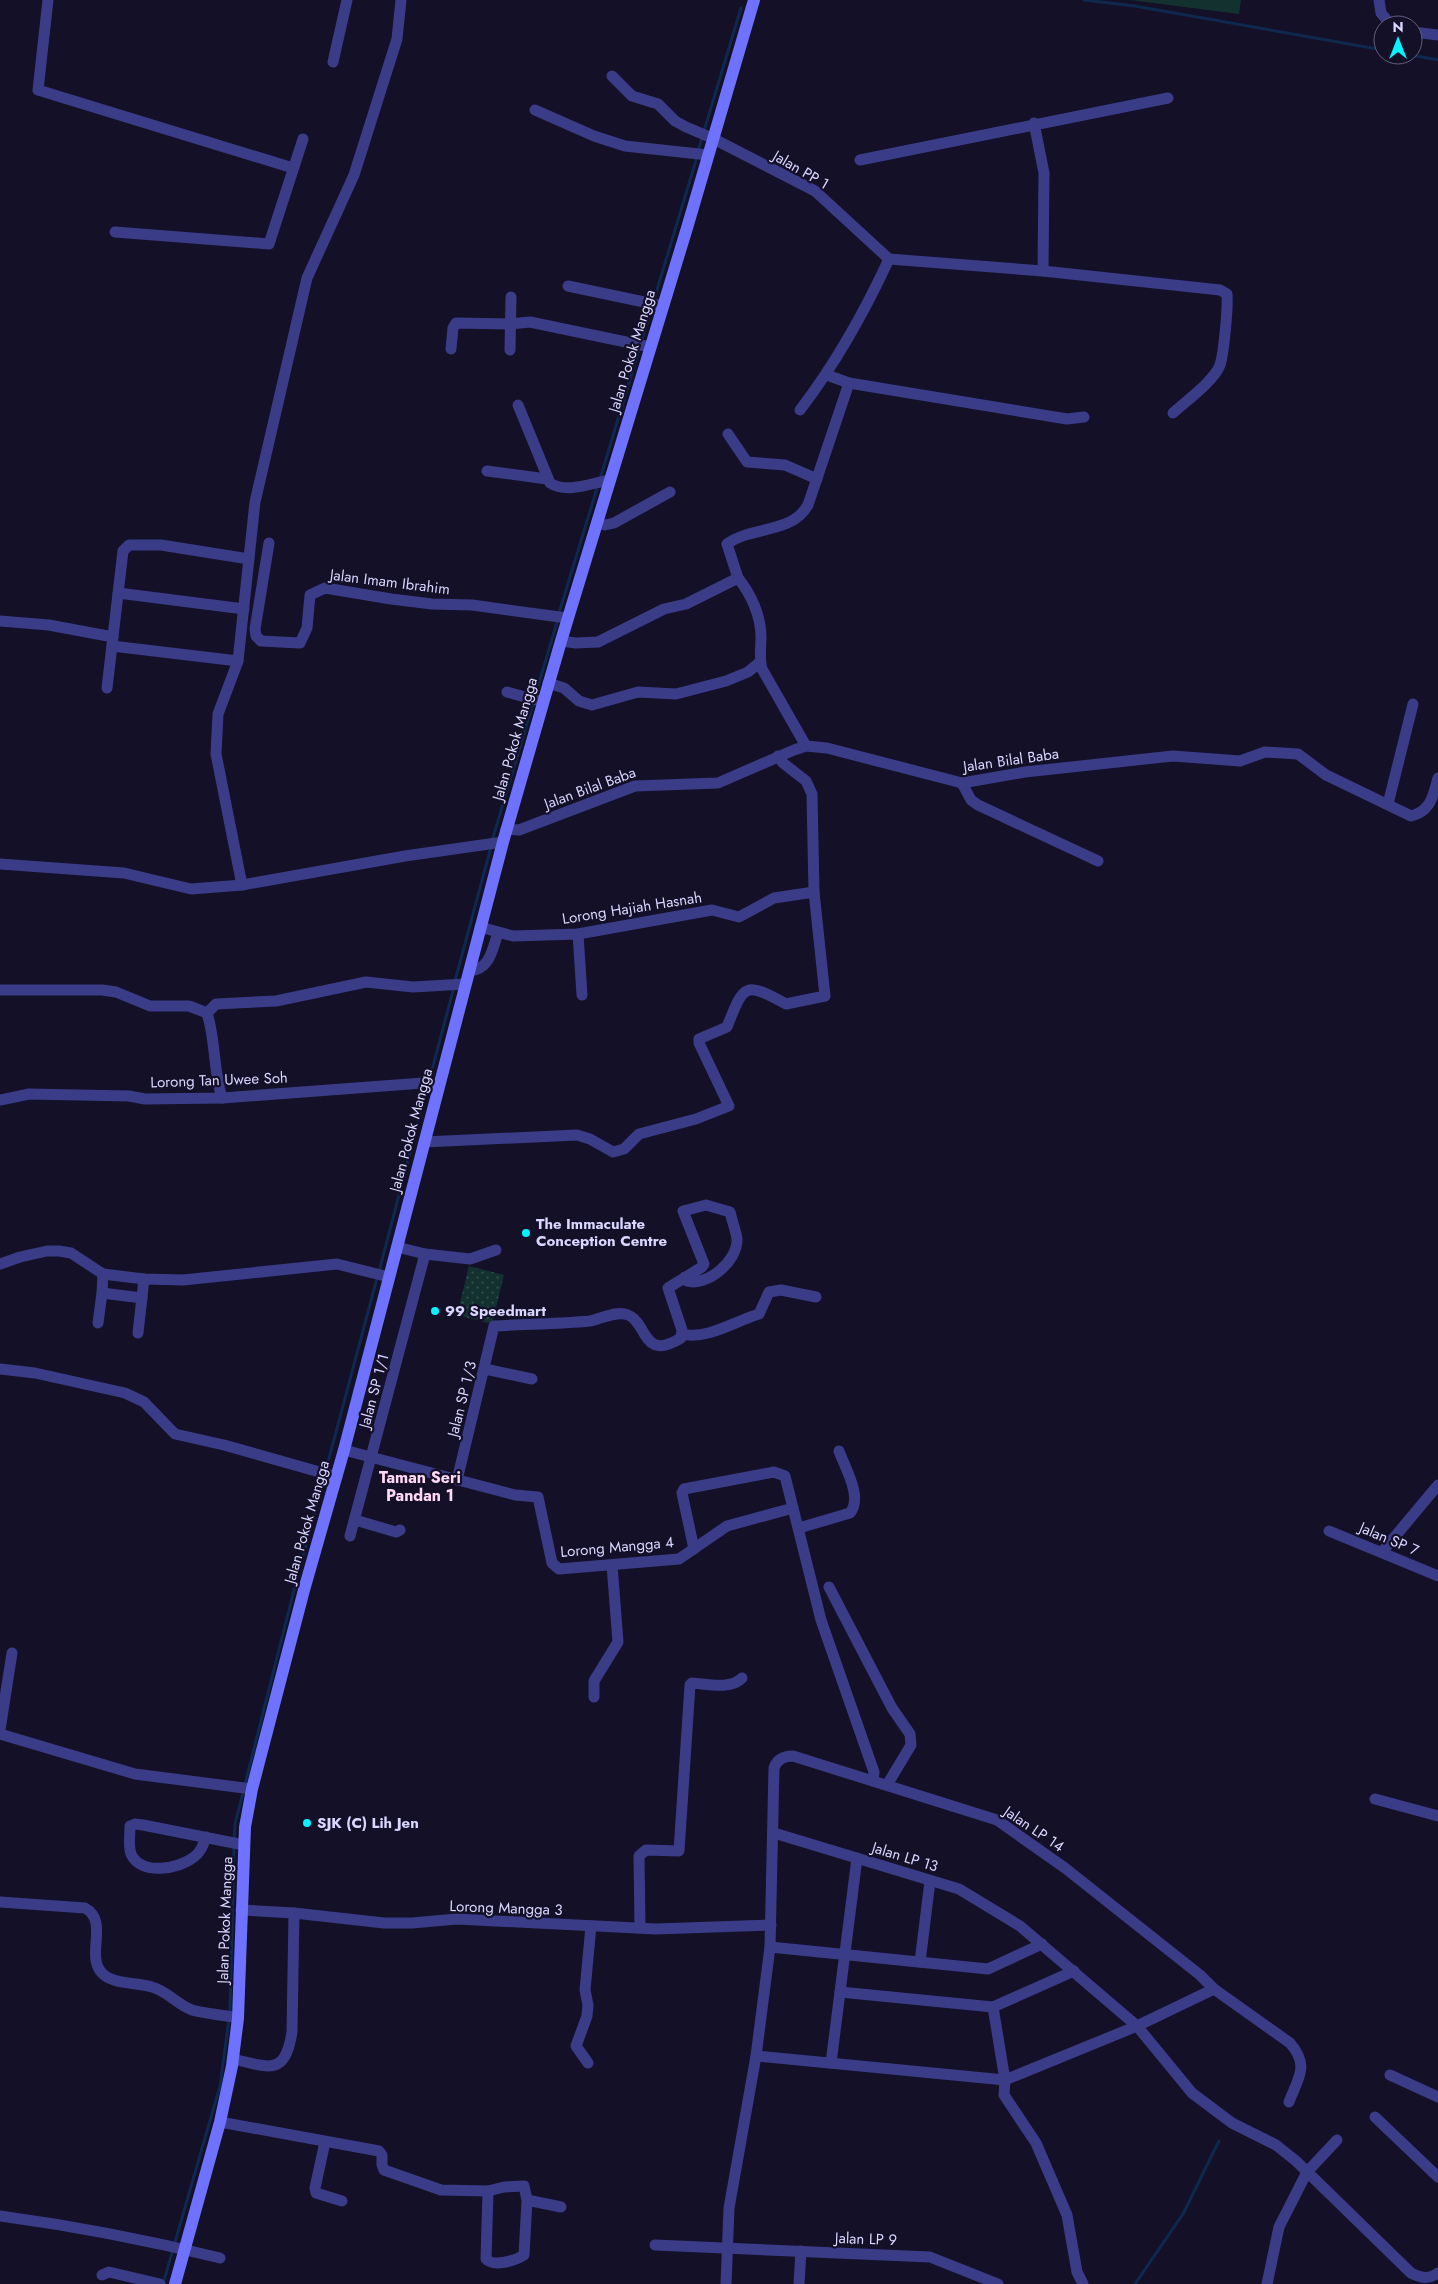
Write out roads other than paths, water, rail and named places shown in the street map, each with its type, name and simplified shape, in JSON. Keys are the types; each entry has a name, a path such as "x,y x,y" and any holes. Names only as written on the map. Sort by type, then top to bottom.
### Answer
{"main road":[{"name":"Jalan Pokok Mangga","path":"175,2284 177,2248 220,2122 233,2059 241,1910 237,1843 245,1827 246,1788 304,1590 329,1475 344,1450 381,1274 397,1247 424,1142 432,1085 469,971 537,700 548,683 560,640 561,616 597,522 647,347 656,304 754,0"}],"street":[{"path":"48,0 38,90 293,168"},
{"path":"333,62 346,0"},
{"path":"242,885 216,754 218,714 238,661 255,502 307,278 354,175 396,40 401,0"},
{"path":"1379,0 1382,15"},
{"path":"1423,33 1438,35"},
{"name":"Jalan PP 1","path":"612,76 632,96 658,104 675,121 815,191 889,259"},
{"path":"860,160 1034,123 1168,98"},
{"path":"535,110 594,136 625,146 705,155"},
{"path":"1034,123 1044,173 1043,271"},
{"path":"115,232 269,244 302,139"},
{"path":"800,410 827,375 866,308 889,259 1043,271 1097,278 1212,288 1227,294 1228,305 1220,365 1213,375 1173,413"},
{"path":"568,286 656,304"},
{"path":"510,350 512,297"},
{"path":"451,349 453,328 456,323 510,324 530,322 647,347"},
{"path":"827,375 850,383 1067,419 1084,417"},
{"path":"806,746 781,700 766,679 760,662 760,623 746,588 738,578 727,544 799,518 808,505 850,383"},
{"path":"518,405 547,479 557,488 608,481"},
{"path":"728,434 747,462 785,465 817,480"},
{"path":"486,471 547,479"},
{"path":"597,522 605,525 614,523 670,492"},
{"name":"Jalan Imam Ibrahim","path":"269,543 255,629 256,636 261,641 300,643 307,628 310,595 325,588 391,600 472,605 561,616"},
{"path":"107,688 123,551 129,544 161,546 249,559"},
{"path":"560,640 576,643 598,642 664,609 686,604 738,578"},
{"path":"118,593 244,609"},
{"path":"0,621 49,625 113,642 238,661"},
{"path":"548,683 564,688 579,701 592,705 638,692 676,694 726,681 748,672 760,662"},
{"path":"506,692 537,700"},
{"path":"1388,804 1414,704"},
{"name":"Jalan Bilal Baba","path":"0,864 124,874 191,890 242,885 405,856 482,845 635,786 650,784 718,784 778,756 806,746 828,748 962,784 1025,772 1173,756 1240,761 1265,752 1298,754 1326,775 1412,816 1422,814 1432,799 1438,778"},
{"path":"424,1142 577,1135 590,1138 612,1152 624,1149 639,1134 696,1119 729,1106 699,1043 699,1039 727,1027 738,998 750,989 761,990 786,1004 824,996 814,892 812,794 806,781 783,763 778,756"},
{"path":"962,784 971,800 978,805 1098,861"},
{"name":"Lorong Hajiah Hasnah","path":"480,927 514,936 578,934 712,910 739,917 774,898 814,892"},
{"path":"469,971 478,970 484,966 491,956 498,933"},
{"path":"578,934 582,995"},
{"path":"207,1013 216,1004 276,1001 366,982 413,987 465,984"},
{"path":"0,990 102,990 116,992 150,1006 189,1006 207,1013"},
{"path":"207,1013 217,1081 222,1098"},
{"name":"Lorong Tan Uwee Soh","path":"0,1100 29,1094 129,1096 145,1099 222,1098 314,1090 432,1085"},
{"path":"685,1278 687,1281 696,1282 706,1279 726,1264 737,1240 730,1212 706,1205 683,1211 704,1264 668,1288 682,1334 692,1336 700,1334 723,1328 744,1318 759,1314 769,1292 781,1290 816,1297"},
{"path":"397,1247 425,1254 470,1259 496,1250"},
{"path":"0,1264 47,1251 59,1251 71,1253 103,1274 144,1279 183,1280 336,1264 381,1274"},
{"name":"Jalan SP 1/1","path":"350,1536 425,1254"},
{"path":"98,1323 103,1274"},
{"path":"138,1333 144,1279"},
{"path":"102,1293 142,1298"},
{"name":"Jalan SP 1/3","path":"457,1480 494,1326 592,1320 627,1314 634,1319 646,1339 656,1345 674,1343 681,1338 682,1334"},
{"path":"485,1369 532,1379"},
{"path":"0,1370 35,1373 125,1393 144,1402 175,1434 224,1445 329,1475"},
{"name":"Lorong Mangga 4","path":"344,1450 515,1495 538,1497 555,1567 558,1569 679,1560 727,1526 793,1508"},
{"path":"799,1528 850,1513 854,1508 854,1494 839,1451"},
{"path":"694,1548 682,1494 688,1487 774,1472 785,1476 821,1620 874,1772 873,1781"},
{"path":"1382,1552 1438,1485"},
{"path":"355,1520 396,1532 400,1530"},
{"name":"Jalan SP 7","path":"1329,1531 1438,1576"},
{"path":"594,1697 594,1681 618,1642 612,1566"},
{"path":"830,1587 892,1708 908,1730 912,1739 911,1745 887,1785"},
{"path":"0,1730 12,1653"},
{"path":"640,1928 639,1856 646,1850 679,1851 690,1685 692,1683 730,1685 738,1683 742,1678"},
{"path":"0,1734 135,1774 246,1788"},
{"name":"Jalan LP 14","path":"774,1833 776,1764 787,1756 793,1756 997,1820 1066,1868 1214,1989 1290,2044 1298,2052 1302,2068 1289,2102"},
{"path":"1375,1799 1438,1816"},
{"path":"206,1837 202,1847 195,1856 184,1863 157,1869 141,1864 132,1856 129,1848 130,1826 135,1824 206,1837 237,1843"},
{"path":"726,2284 729,2208 756,2056 770,1947 774,1833"},
{"name":"Jalan LP 13","path":"774,1833 959,1889 1020,1926 1137,2026 1192,2093 1232,2123 1276,2145 1307,2172 1411,2273 1421,2278 1432,2278"},
{"path":"831,2063 857,1858"},
{"path":"920,1962 930,1881"},
{"path":"0,1902 85,1908 92,1912 96,1921 99,1970 108,1978 152,1987 191,2009 235,2018"},
{"name":"Lorong Mangga 3","path":"241,1910 294,1913 384,1924 412,1924 457,1919 640,1928 771,1925"},
{"path":"233,2059 269,2067 281,2061 289,2051 292,2032 294,1913"},
{"path":"588,2063 576,2046 587,2016 588,2006 585,1990 591,1926"},
{"path":"770,1947 988,1969 1042,1944"},
{"path":"840,1992 994,2007 1074,1971"},
{"path":"756,2056 1005,2080 1137,2026 1214,1989"},
{"path":"994,2007 1005,2080 1004,2095 1036,2143 1067,2215 1077,2272 1083,2284"},
{"path":"1390,2075 1438,2097"},
{"path":"1375,2117 1438,2178"},
{"path":"220,2122 379,2151 382,2155 384,2170 442,2190 488,2191 504,2187 524,2186 527,2200 524,2255 517,2259 493,2263 486,2259 488,2191"},
{"path":"1267,2284 1279,2227 1307,2172 1337,2140"},
{"path":"324,2142 315,2188 316,2193 342,2201"},
{"path":"527,2200 561,2207"},
{"path":"0,2216 46,2222 220,2258"},
{"name":"Jalan LP 9","path":"655,2245 930,2256 998,2284"},
{"path":"800,2284 801,2251"},
{"path":"102,2275 109,2272 160,2284"}],"waterway":[{"path":"1084,0 1135,6 1373,48"},
{"path":"698,151 741,8"},
{"path":"1423,57 1438,60"},
{"path":"600,479 697,157"},
{"path":"559,613 598,485"},
{"path":"492,841 558,619"},
{"path":"455,981 491,847"},
{"path":"429,1081 454,987"},
{"path":"379,1272 427,1087"},
{"path":"234,1841 235,1824 295,1586 377,1278"},
{"path":"230,2013 234,1847"},
{"path":"163,2284 220,2086 229,2019"},
{"path":"1135,2284 1183,2214 1219,2141"}],"place":[{"name":"The Immaculate Conception Centre","path":"526,1233"},
{"name":"99 Speedmart","path":"435,1311"},
{"name":"SJK (C) Lih Jen","path":"307,1823"}],"district":[{"name":"Taman Seri Pandan 1","path":"420,1486"}]}
